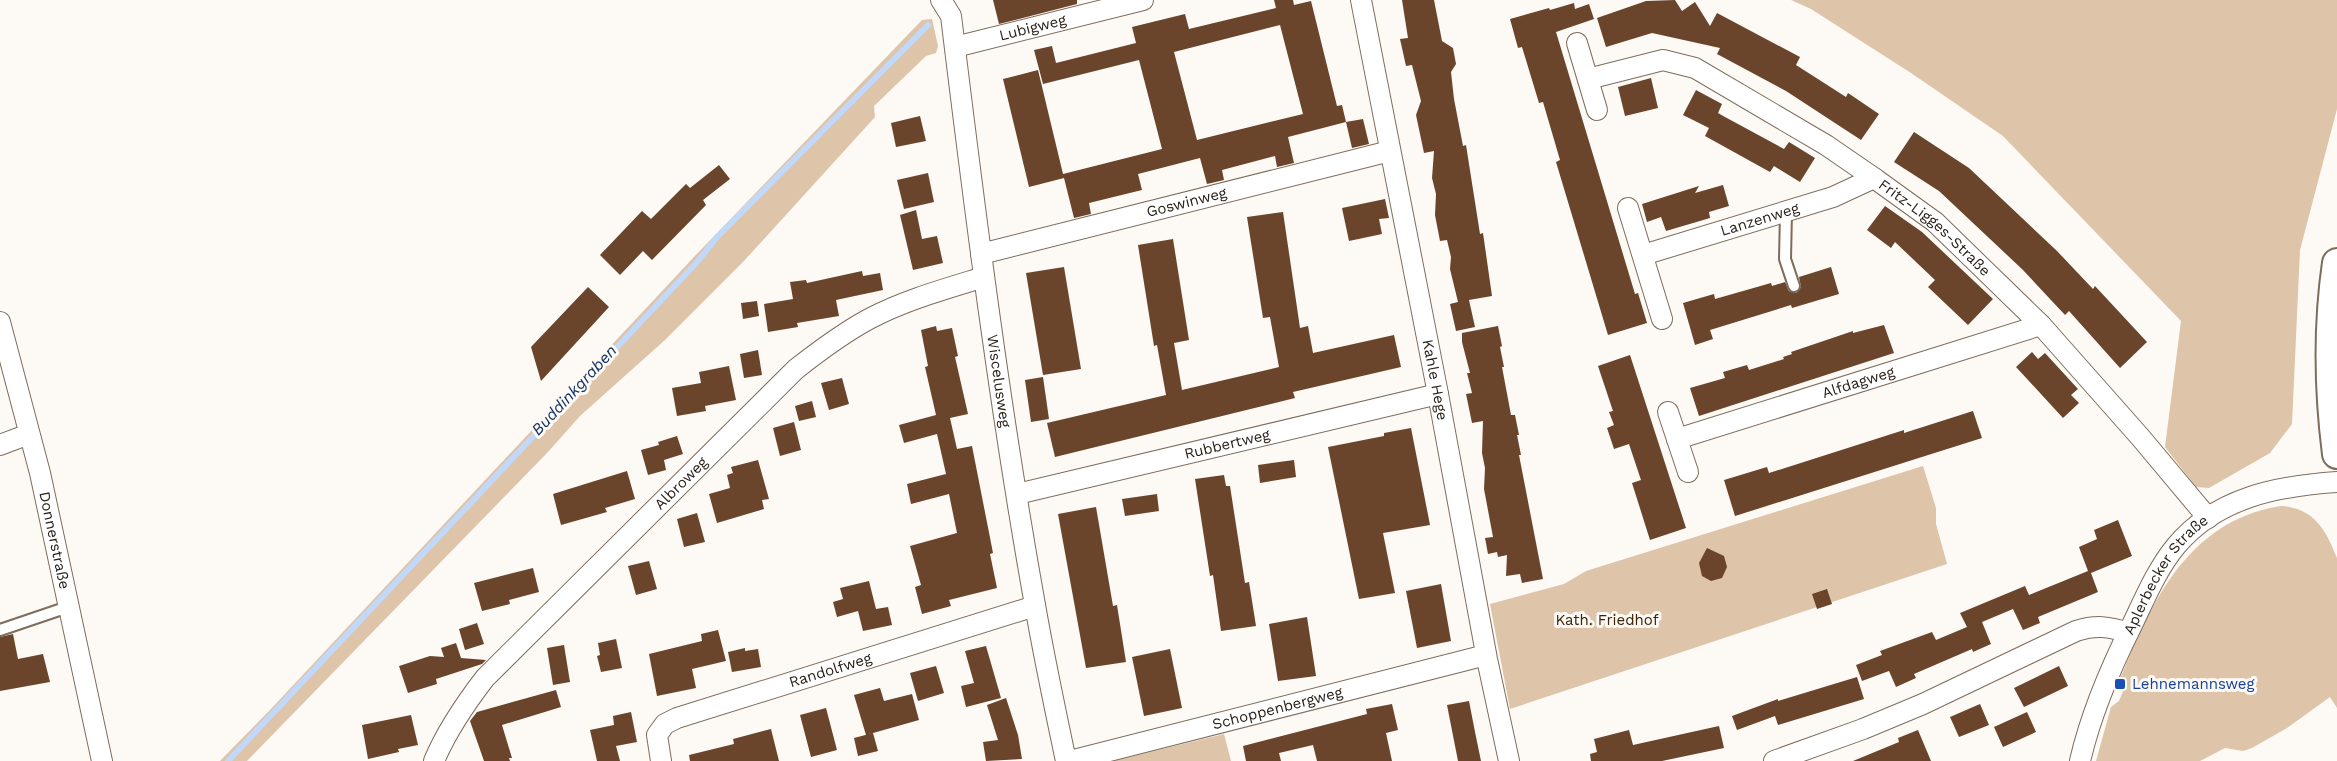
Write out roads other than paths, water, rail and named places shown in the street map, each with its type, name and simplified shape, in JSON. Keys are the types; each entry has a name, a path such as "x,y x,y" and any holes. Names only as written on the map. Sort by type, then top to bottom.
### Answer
{"main road":[{"path":"2337,262 2331,318 2332,410 2337,454"}],"street":[{"name":"Wiscelusweg","path":"940,0 951,16 984,277 1017,494 1035,606 1068,761"},
{"name":"Lubigweg","path":"955,47 1143,0"},
{"name":"Kahle Hege","path":"1361,0 1486,655 1509,761"},
{"path":"1577,43 1597,110"},
{"name":"Fritz-Ligges-Straße","path":"1587,79 1663,60 1695,68 1826,145 1874,178 1935,222 2041,325 2208,518"},
{"name":"Goswinweg","path":"981,255 1390,151"},
{"name":"Lanzenweg","path":"1643,255 1833,197 1874,178"},
{"path":"1628,208 1662,319"},
{"name":"Albroweg","path":"434,761 442,742 461,710 485,678 796,369 845,333 870,319 923,297 984,277"},
{"name":"Donnerstraße","path":"0,322 40,473 102,761"},
{"name":"Alfdagweg","path":"1677,439 2041,325"},
{"name":"Rubbertweg","path":"1017,494 1438,394"},
{"path":"1668,412 1688,472"},
{"path":"0,445 29,434"},
{"name":"Aplerbecker Straße","path":"2080,761 2093,715 2128,633 2152,583 2177,545 2208,518 2246,498 2269,490 2297,485 2337,482"},
{"name":"Randolfweg","path":"661,761 657,735 665,724 677,718 1035,606"},
{"path":"1774,761 1863,729 1923,704 2066,635 2089,627 2102,626 2128,633"},
{"name":"Schoppenbergweg","path":"1068,761 1486,655"}],"lane":[{"path":"1785,212 1785,259 1794,286"},
{"path":"0,630 68,607"}],"waterway":[{"name":"Buddinkgraben","path":"228,761 698,261 717,237 928,25"}],"place":[{"name":"Lehnemannsweg","path":"2120,684"}],"park label":[{"name":"Kath. Friedhof","path":"1607,620"}]}
